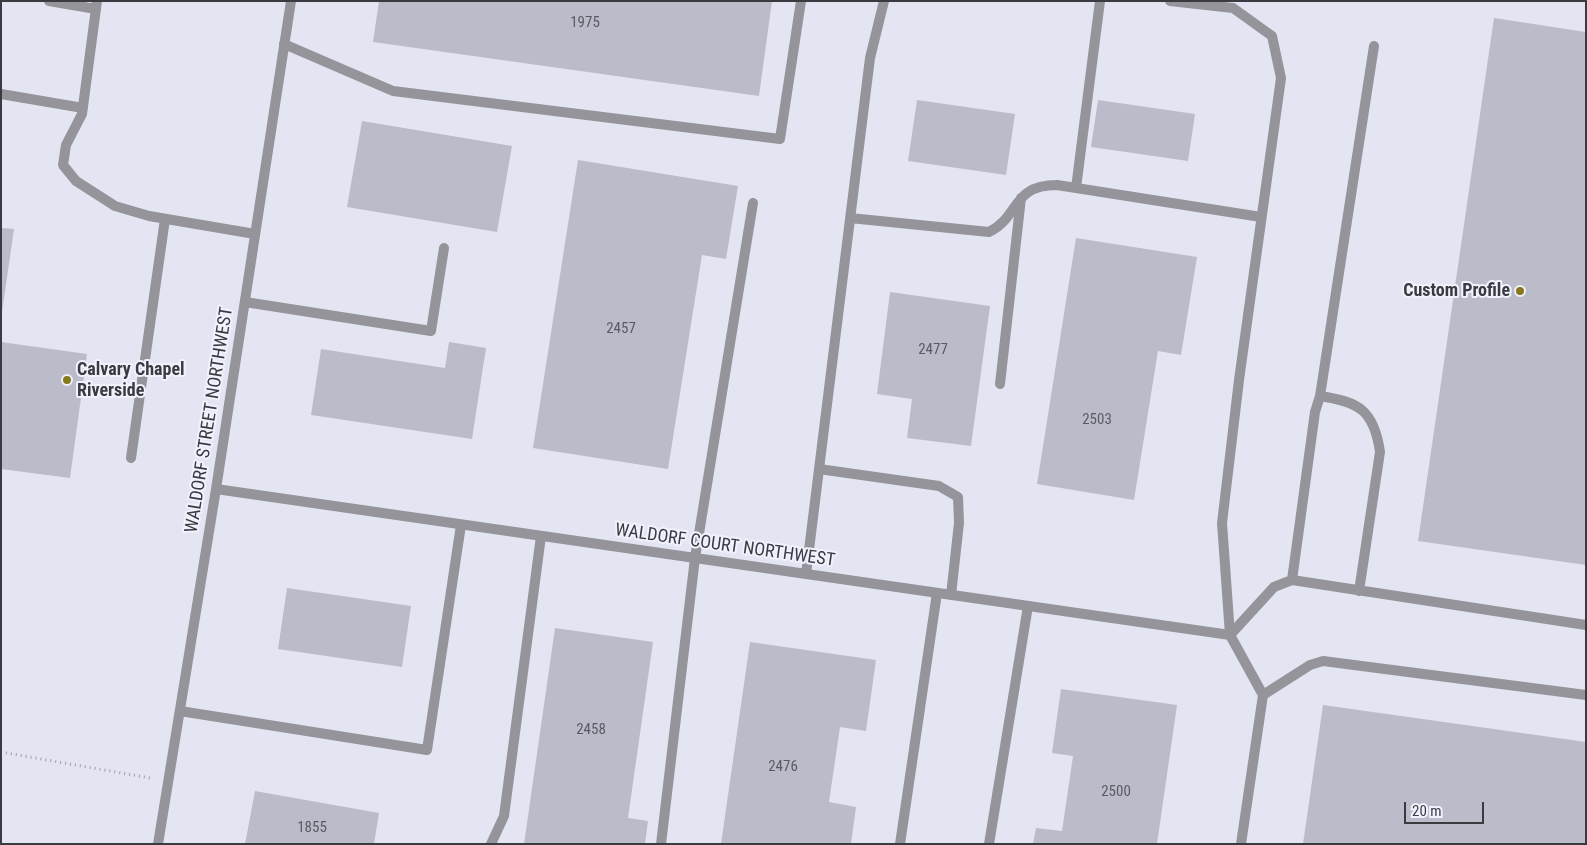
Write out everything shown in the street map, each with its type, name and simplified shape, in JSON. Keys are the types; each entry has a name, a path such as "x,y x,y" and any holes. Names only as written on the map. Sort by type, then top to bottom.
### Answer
{"street":[{"path":"49,1 96,5 82,114 66,145 63,165 76,181 115,206 165,219 255,234"},
{"name":"WALDORF STREET NORTHWEST","path":"158,844 216,490 291,1"},
{"path":"284,44 393,91 780,139 801,1"},
{"path":"806,574 870,58 884,1"},
{"path":"1076,188 1100,1"},
{"path":"1170,1 1233,8 1272,36 1281,78 1222,523 1230,635 1263,695 1241,844"},
{"path":"1292,580 1314,412 1320,396 1374,46"},
{"path":"1,94 83,108"},
{"path":"850,218 989,232 1003,221 1022,196 1034,187 1043,185 1076,188 1262,217"},
{"path":"1000,384 1022,196"},
{"path":"661,844 695,558 753,203"},
{"path":"131,458 165,219"},
{"path":"244,302 431,331 444,248"},
{"path":"1320,396 1356,404 1372,422 1378,433 1380,452 1359,591"},
{"path":"819,469 939,486 958,497 959,523 951,595"},
{"name":"WALDORF COURT NORTHWEST","path":"216,490 1230,635"},
{"path":"180,711 427,750 462,525"},
{"path":"491,844 504,816 541,536"},
{"path":"1230,635 1274,587 1292,580 1586,625"},
{"path":"900,844 937,593"},
{"path":"989,844 1028,606"},
{"path":"1263,695 1310,665 1324,661 1586,695"}],"path":[{"path":"1,752 168,781"}],"building":[{"path":"379,1 772,1 759,96 373,42"},
{"name":"Custom Profile","path":"1494,18 1586,32 1586,565 1418,541"},
{"path":"917,100 1015,114 1006,175 908,161"},
{"path":"1098,100 1195,114 1188,161 1091,147"},
{"path":"362,121 512,146 497,232 347,207"},
{"path":"578,160 738,186 726,259 702,255 668,469 533,448"},
{"path":"1,228 14,229 2,312 1,312"},
{"path":"1076,238 1197,257 1181,355 1158,351 1134,500 1037,484"},
{"path":"890,292 990,306 971,446 907,438 912,399 877,394"},
{"path":"1,342 87,354 70,478 1,469"},
{"path":"449,342 486,348 472,439 311,415 321,349 445,368"},
{"path":"287,588 411,606 402,667 278,649"},
{"path":"555,628 653,642 628,818 648,821 645,844 524,844"},
{"path":"750,642 876,660 866,731 840,727 829,802 856,807 851,844 721,844"},
{"path":"1061,689 1177,705 1157,844 1033,844 1036,828 1062,831 1073,756 1052,753"},
{"path":"1323,705 1586,742 1586,844 1303,844"},
{"path":"255,791 379,813 374,844 245,844"}],"place":[{"name":"Custom Profile","path":"1520,291"},
{"name":"Calvary Chapel Riverside","path":"67,380"}]}
